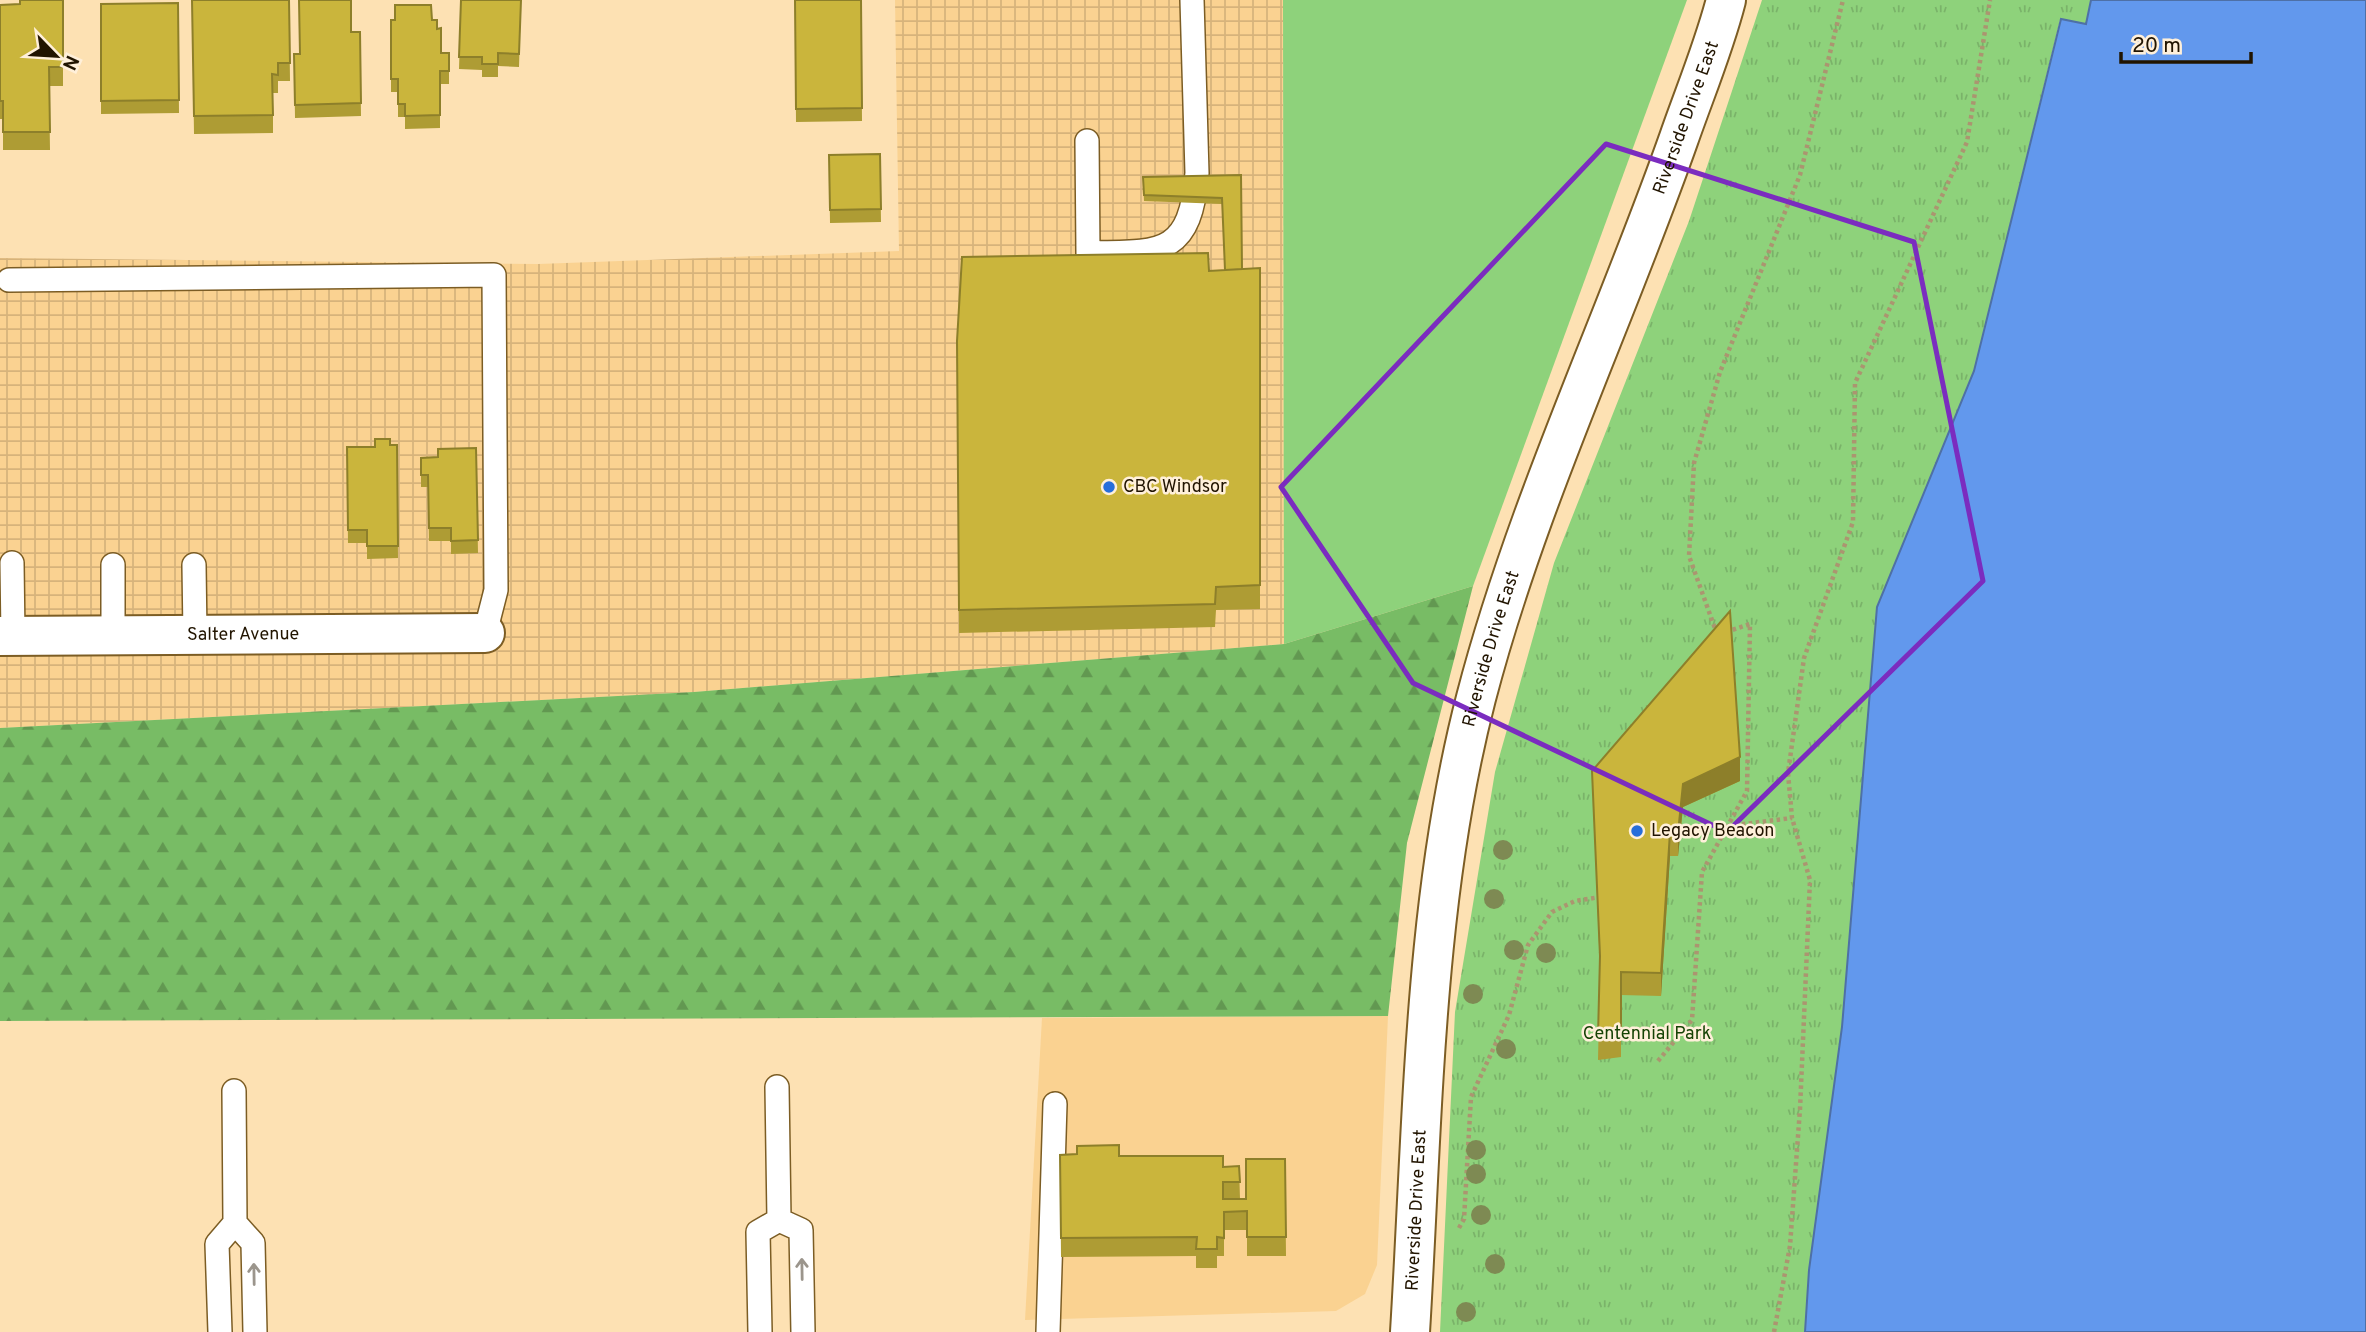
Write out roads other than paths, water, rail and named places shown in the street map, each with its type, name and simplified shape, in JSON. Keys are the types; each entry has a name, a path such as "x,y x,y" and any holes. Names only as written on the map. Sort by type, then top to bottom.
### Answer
{"main road":[{"name":"Riverside Drive East","path":"1410,1332 1435,929 1455,785 1503,606 1530,527 1639,252 1726,0"},
{"name":"Salter Avenue","path":"6,636 485,633"}],"lane":[{"path":"1087,141 1088,253 1151,253 1176,241 1195,198 1197,173 1192,0"},
{"path":"9,280 494,275 496,590 485,633"},
{"path":"6,636 12,563"},
{"path":"113,565 113,635"},
{"path":"194,565 195,635"},
{"path":"777,1087 779,1220"},
{"path":"220,1332 217,1244 235,1223 234,1091"},
{"path":"1048,1332 1055,1104"},
{"path":"760,1332 758,1232 779,1220"},
{"path":"779,1220 801,1230 803,1332"},
{"path":"235,1223 253,1243 255,1332"}],"water":[{"path":"2091,0 2366,0 2366,1332 1805,1332 1809,1270 1842,1027 1877,607 1974,371 2061,19 2086,24"}],"place":[{"name":"CBC Windsor","path":"1109,487"},
{"name":"Legacy Beacon","path":"1637,831"}],"park label":[{"name":"Centennial Park","path":"1647,1034"}]}
